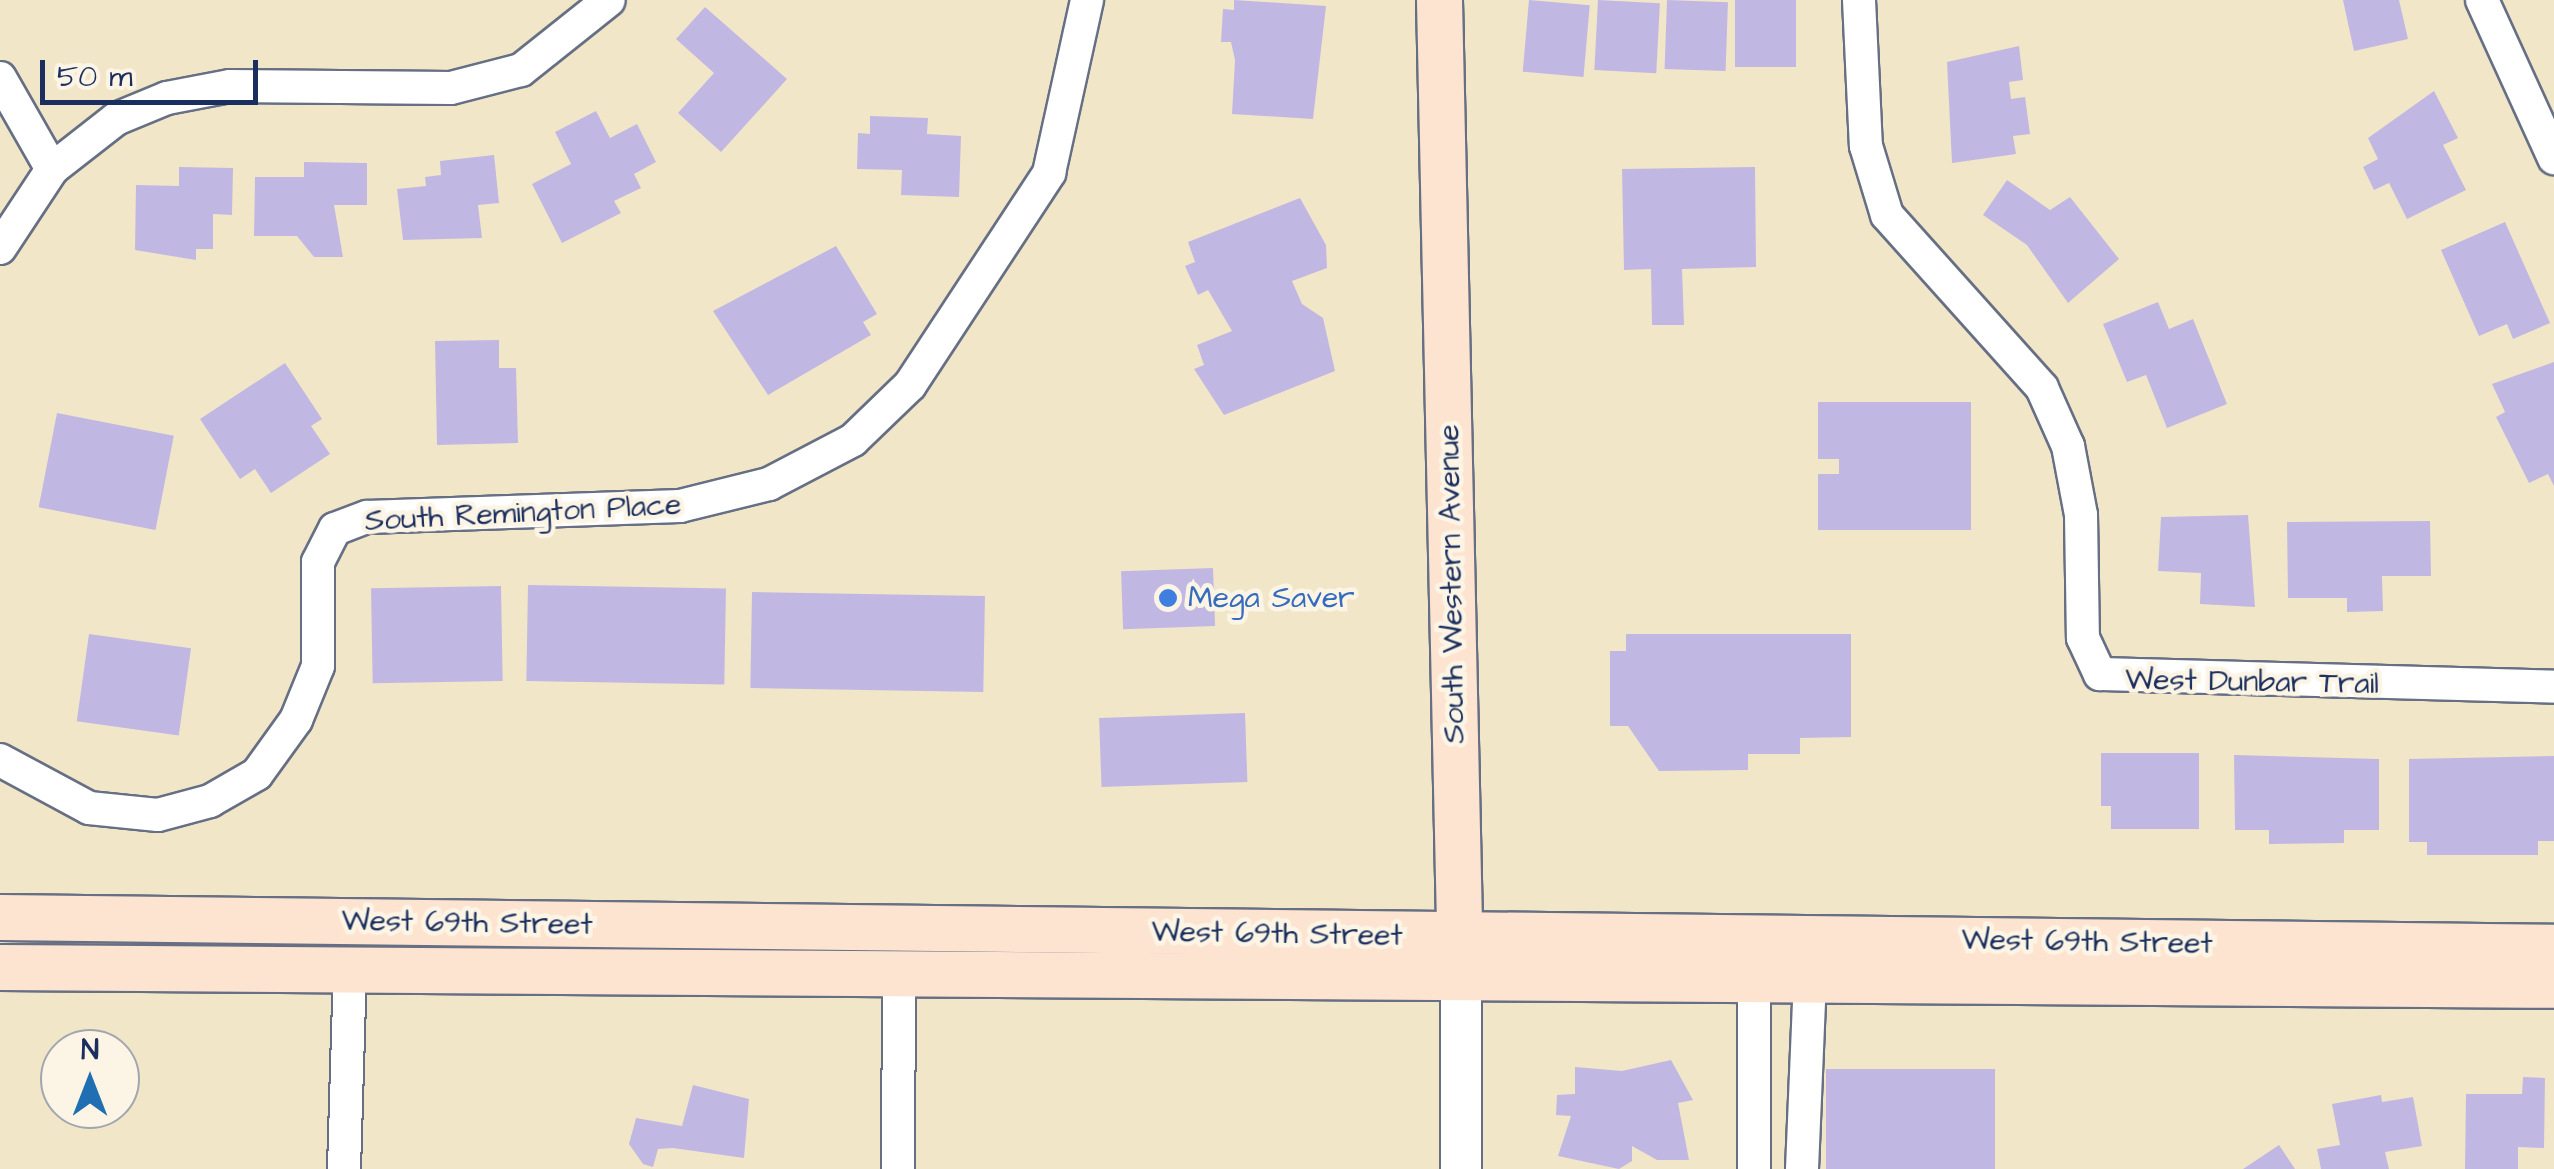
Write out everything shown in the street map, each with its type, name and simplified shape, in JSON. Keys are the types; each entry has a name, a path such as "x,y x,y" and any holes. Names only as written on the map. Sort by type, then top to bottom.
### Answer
{"main road":[{"name":"South Western Avenue","path":"1440,0 1461,984"},
{"name":"West 69th Street","path":"0,917 1460,938 2554,946"},
{"path":"349,921 350,972"},
{"name":"West 69th Street","path":"0,967 1461,984 2554,984"}],"street":[{"path":"0,248 52,168 116,120 167,98 230,86 451,88 522,70 609,0"},
{"name":"South Remington Place","path":"0,760 89,808 158,815 210,801 257,774 296,720 318,666 318,562 335,529 367,517 680,506 769,484 853,440 910,386 1049,173 1088,0"},
{"name":"West Dunbar Trail","path":"1858,0 1866,146 1887,215 2042,388 2068,446 2081,514 2085,648 2100,674 2554,687"},
{"path":"2482,0 2554,158"},
{"path":"0,78 52,168"},
{"path":"344,1169 350,972"},
{"path":"898,1169 899,979"},
{"path":"1754,981 1754,1169"},
{"path":"1802,1169 1810,981"},
{"name":"South Western Avenue","path":"1460,1169 1461,984"}],"building":[{"path":"1234,0 1326,6 1313,119 1232,114 1235,60 1231,42 1221,42 1223,9 1234,10"},
{"path":"1529,0 1590,5 1583,77 1523,72"},
{"path":"1598,0 1660,3 1656,73 1594,70"},
{"path":"1667,0 1728,2 1726,71 1665,69"},
{"path":"1735,0 1796,0 1796,67 1735,67"},
{"path":"2343,0 2399,0 2408,39 2354,51"},
{"path":"705,7 787,79 721,152 678,113 714,73 676,39"},
{"path":"2019,46 2023,80 2009,82 2011,99 2025,97 2030,134 2013,136 2016,154 1952,163 1947,62"},
{"path":"2434,91 2458,138 2443,145 2466,190 2407,219 2389,183 2374,190 2363,167 2378,159 2368,138"},
{"path":"596,111 610,138 637,124 656,162 634,174 641,188 614,201 621,213 562,243 532,184 571,164 555,132"},
{"path":"870,116 928,118 927,134 961,136 959,197 901,195 902,170 857,169 858,133 870,134"},
{"path":"494,155 499,203 478,205 482,238 403,240 397,189 426,186 425,177 441,175 440,161"},
{"path":"304,162 367,163 367,205 334,205 343,257 314,257 297,236 254,236 255,177 304,177"},
{"path":"179,167 233,168 232,215 213,214 213,249 196,249 196,260 135,250 136,185 179,186"},
{"path":"1755,167 1756,267 1682,269 1684,325 1652,325 1651,269 1624,270 1622,169"},
{"path":"2007,180 2050,210 2070,197 2119,259 2068,303 2027,245 1983,215"},
{"path":"1300,198 1326,245 1327,268 1292,281 1302,304 1323,318 1335,371 1224,415 1194,369 1204,365 1197,345 1232,331 1208,290 1198,295 1185,266 1195,262 1188,242"},
{"path":"2505,222 2550,323 2513,339 2507,324 2479,336 2441,250"},
{"path":"836,246 877,314 863,322 871,335 768,395 713,311"},
{"path":"2158,302 2169,329 2193,319 2227,404 2167,428 2146,375 2127,382 2103,324"},
{"path":"499,340 499,368 516,368 518,443 437,445 435,341"},
{"path":"2554,362 2554,486 2548,474 2529,483 2496,417 2505,412 2492,384"},
{"path":"285,363 322,419 311,426 330,454 271,493 255,469 240,479 200,419"},
{"path":"1818,402 1971,402 1971,530 1818,530 1818,474 1839,474 1839,459 1818,459"},
{"path":"57,413 174,436 155,530 39,507"},
{"path":"2248,515 2255,607 2200,604 2201,573 2158,571 2161,517"},
{"path":"2430,521 2431,576 2382,576 2383,611 2347,612 2347,598 2288,598 2287,522"},
{"name":"Mega Saver","path":"1213,568 1215,626 1123,629 1121,571"},
{"path":"528,585 726,588 724,684 526,681"},
{"path":"501,586 503,681 373,683 371,588"},
{"path":"752,592 985,596 983,692 750,688"},
{"path":"89,634 191,648 179,735 77,721"},
{"path":"1626,634 1851,634 1851,737 1800,738 1800,754 1748,754 1748,770 1659,771 1628,726 1610,726 1610,651 1626,651"},
{"path":"1245,713 1247,782 1101,787 1099,718"},
{"path":"2101,753 2199,753 2199,829 2111,829 2111,806 2101,806"},
{"path":"2234,755 2379,759 2379,830 2344,830 2344,843 2269,844 2269,830 2235,830"},
{"path":"2554,756 2554,841 2538,841 2538,855 2427,855 2427,842 2409,842 2409,759"},
{"path":"1671,1060 1693,1100 1678,1103 1689,1160 1657,1160 1632,1146 1632,1161 1619,1169 1558,1156 1571,1116 1556,1115 1557,1095 1575,1094 1575,1067 1622,1071"},
{"path":"1826,1069 1995,1069 1995,1169 1826,1169"},
{"path":"2523,1077 2545,1078 2544,1148 2518,1147 2518,1169 2465,1169 2466,1094 2522,1094"},
{"path":"693,1085 749,1099 744,1158 673,1148 658,1149 653,1167 643,1164 629,1144 636,1118 682,1126"},
{"path":"2381,1095 2382,1102 2413,1097 2422,1146 2385,1152 2389,1169 2321,1169 2317,1149 2340,1145 2332,1104"},
{"path":"2279,1145 2295,1169 2243,1169"}],"place":[{"name":"Mega Saver","path":"1168,598"}]}
